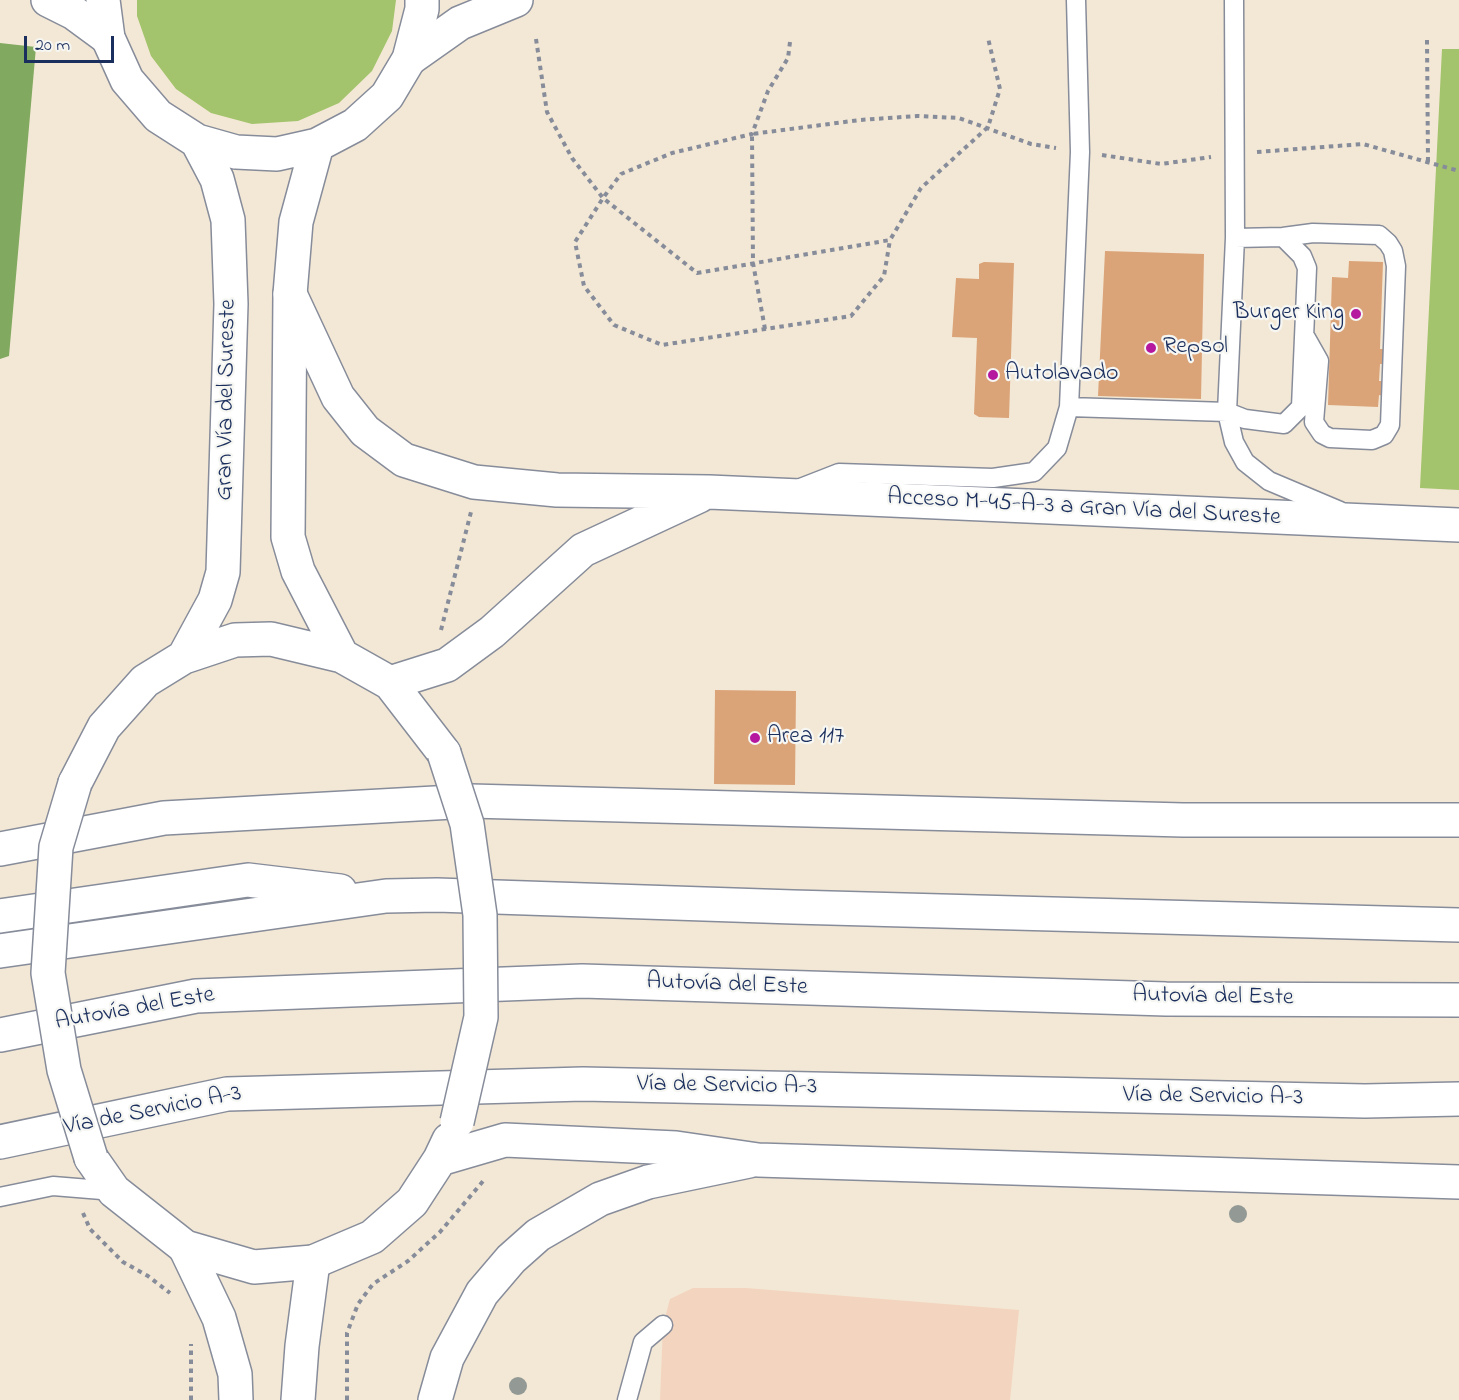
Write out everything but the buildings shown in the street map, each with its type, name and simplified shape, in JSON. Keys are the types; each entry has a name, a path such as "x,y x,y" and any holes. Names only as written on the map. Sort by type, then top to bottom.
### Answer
{"main road":[{"path":"48,0 74,13 108,38"},
{"path":"103,0 108,38 127,80 158,116 197,141 236,152 267,154 317,145 355,125 387,96 409,59 422,9 422,0"},
{"path":"409,59 460,23 516,0"},
{"name":"Gran Vía del Sureste","path":"183,657 215,600 224,572 230,316 228,220 217,179 197,141"},
{"path":"317,145 296,222 290,294 288,537 297,571 342,656"},
{"name":"Acceso M-45-A-3 a Gran Vía del Sureste","path":"290,294 338,397 365,431 404,460 474,482 557,490 709,492 1459,525"},
{"path":"390,683 447,664 456,658 492,632 583,550 709,492"},
{"path":"271,639 342,656 390,683 444,753 467,824 480,915 481,1017 457,1122 440,1160 412,1202 372,1237 313,1262 254,1267 185,1247 114,1191 92,1158 64,1070 48,973 56,847 75,783 104,727 145,681 183,657 234,640 271,639"},
{"path":"0,849 164,818 471,801 1183,820 1459,820"},
{"path":"0,916 248,880 386,896 514,896 805,908 1459,925"},
{"path":"0,951 386,896"},
{"name":"Autovía del Este","path":"0,1035 196,996 582,981 1166,999 1459,1000"},
{"name":"Vía de Servicio A-3","path":"0,1142 227,1094 583,1084 1353,1101 1459,1099"},
{"path":"440,1160 505,1140 676,1148 758,1160 1458,1183"},
{"path":"435,1400 447,1358 482,1293 511,1259 538,1235 600,1199 648,1182 758,1160"},
{"path":"185,1247 219,1318 235,1374 236,1400"},
{"path":"298,1400 302,1346 313,1262"}],"lane":[{"path":"783,495 839,472 993,478 1034,472 1057,448 1069,408 1080,152 1076,0"},
{"path":"1234,0 1235,238 1227,412 1234,442 1245,462 1269,481 1364,521"},
{"path":"1235,238 1283,237 1312,233 1379,235 1393,251 1396,266 1390,425 1384,435 1372,440 1330,438 1322,434 1314,422 1319,361 1306,338"},
{"path":"1069,408 1227,412 1245,419 1284,423 1294,416 1301,407 1306,338 1307,268 1294,247 1283,237"},
{"path":"0,1197 53,1186 114,1191"},
{"path":"627,1400 643,1342 663,1325"}],"path":[{"path":"988,38 1000,89 988,127 921,188 890,240 884,276 851,316 662,345 614,325 584,286 575,242 621,174 672,153 752,134 860,120 917,116 959,118 988,127 1031,144 1161,164 1235,154 1363,144 1459,171"},
{"path":"536,39 547,112 572,158 603,198 697,273 890,240"},
{"path":"1427,40 1428,162"},
{"path":"765,329 753,263 752,134 768,91 788,58 790,42"},
{"path":"439,639 472,508"},
{"path":"347,1400 347,1333 351,1317 374,1284 408,1261 429,1242 486,1178 482,1147"},
{"path":"80,1188 83,1219 90,1229 123,1262 148,1276 172,1296"},
{"path":"189,1333 191,1400"}],"shaded area":[{"path":"693,1288 746,1288 1019,1310 1010,1400 660,1400 663,1325 670,1299"}],"green space":[{"path":"137,0 396,0 392,31 372,71 339,103 298,121 252,124 211,113 176,89 151,56 137,16"},
{"path":"0,43 36,47 9,356 0,359"},
{"path":"1442,49 1459,49 1459,490 1420,488"}],"place":[{"name":"Burger King","path":"1356,314"},
{"name":"Repsol","path":"1151,348"},
{"name":"Autolavado","path":"993,375"},
{"name":"Area 117","path":"755,738"}]}
